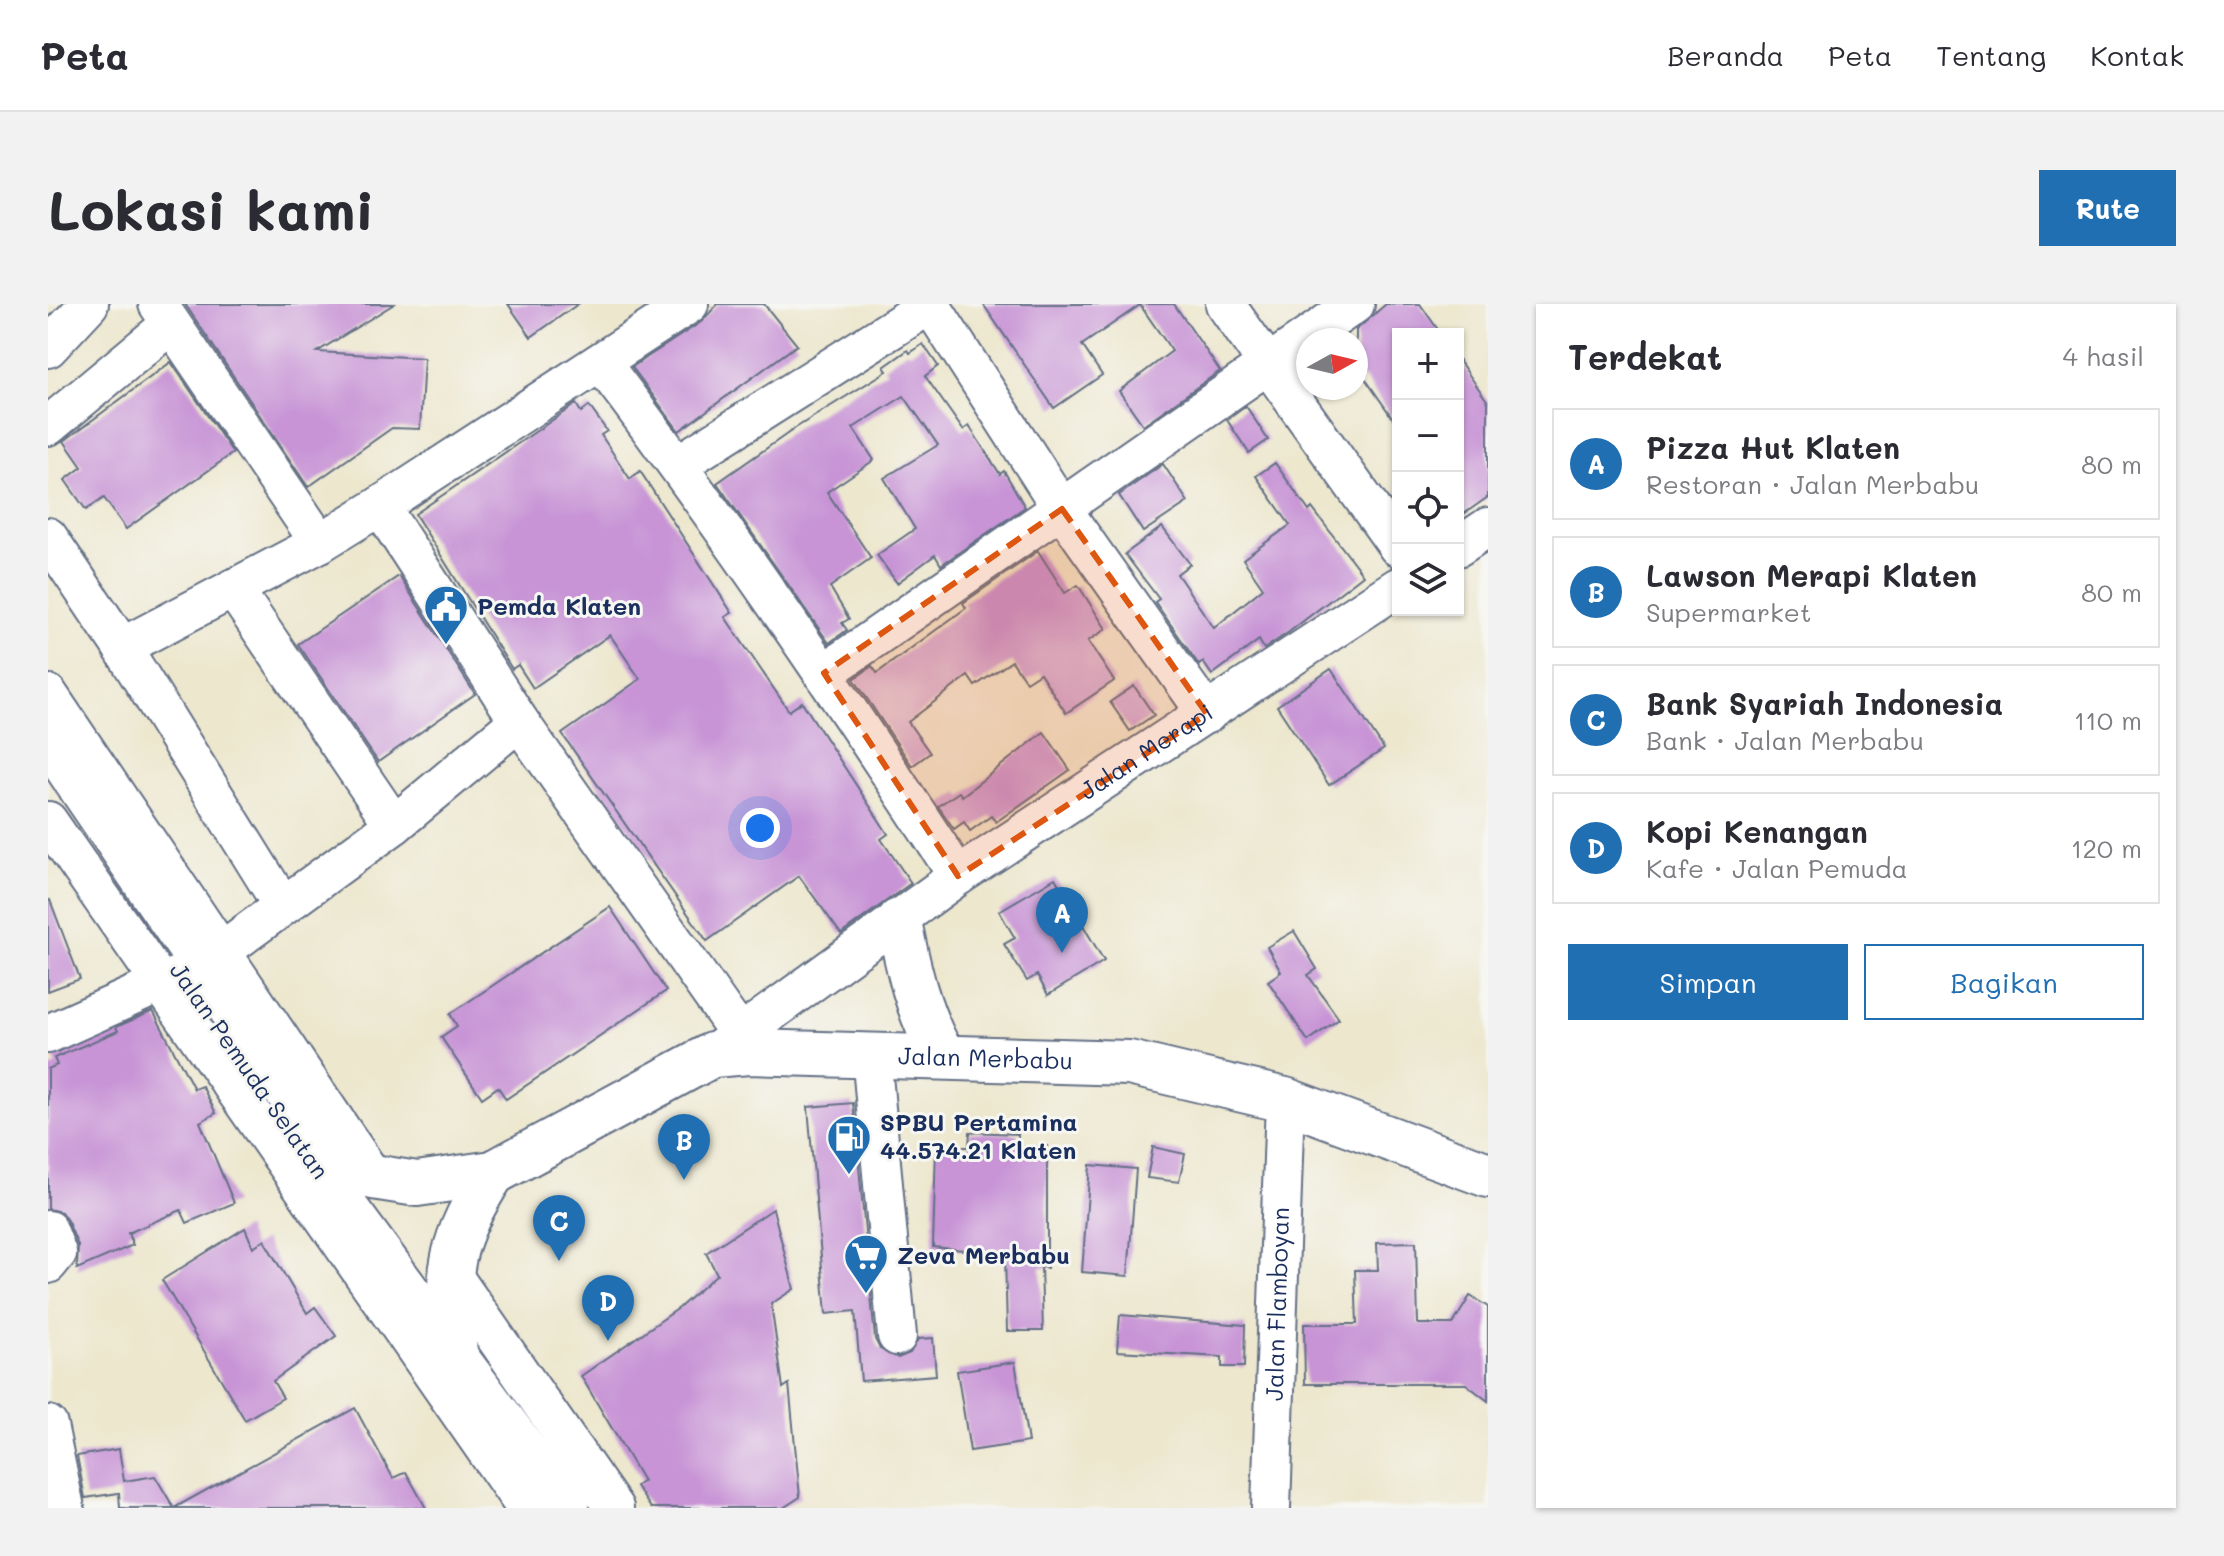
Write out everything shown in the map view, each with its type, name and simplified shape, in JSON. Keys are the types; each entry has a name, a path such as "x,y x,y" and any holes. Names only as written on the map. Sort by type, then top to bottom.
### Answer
{"main road":[{"name":"Jalan Pemuda Selatan","path":"48,739 311,1162 567,1508"},
{"name":"Jalan Pemuda Selatan","path":"48,783 193,968 325,1147 347,1165 373,1177"},
{"path":"899,921 915,993 927,1029 942,1055"},
{"name":"Jalan Merbabu","path":"493,1173 726,1045 749,1052 942,1055 1129,1063 1285,1100 1488,1175"},
{"path":"373,1177 417,1184 493,1173"},
{"path":"455,1355 447,1296 450,1272 469,1212 493,1173"}],"street":[{"path":"48,348 89,304"},
{"path":"122,647 320,543 602,364 689,304"},
{"path":"679,464 930,304 1062,509 1207,714"},
{"path":"1225,304 1396,544"},
{"path":"824,673 1355,304"},
{"path":"48,426 164,314 320,543"},
{"path":"602,364 679,464 824,673 958,876"},
{"path":"380,506 726,1045"},
{"path":"48,537 122,647 282,905"},
{"path":"233,588 394,825"},
{"name":"Jalan Merapi","path":"726,1045 958,876 1392,591"},
{"path":"48,694 193,968 526,1508"},
{"path":"48,1034 193,968 394,825 519,721"},
{"path":"48,821 193,968 373,1177"},
{"path":"871,1054 897,1336"},
{"name":"Jalan Flamboyan","path":"1271,1508 1285,1100"},
{"path":"48,1230 57,1253 48,1264"},
{"path":"450,1272 614,1508"},
{"path":"48,1425 65,1508"}],"highlighted area":[{"path":"1062,509 1207,714 958,876 824,673"}],"building":[{"path":"185,304 394,304 317,352 424,358 420,429 392,428 308,487"},
{"path":"508,304 578,304 531,337"},
{"path":"718,304 764,304 797,345 679,431 632,367 701,322"},
{"path":"983,304 1174,304 1220,371 1143,425 1119,391 1172,351 1140,305 1082,345 1102,375 1054,408"},
{"path":"1386,304 1420,304 1437,328 1392,328 1392,417 1368,383 1368,328 1358,328"},
{"path":"923,344 938,366 925,376 963,430 969,426 1000,474 1004,471 1025,507 941,565 935,555 897,583 877,555 915,529 884,478 938,445 904,396 853,428 874,460 827,492 871,558 830,587 849,619 842,623 847,630 829,643 717,483 797,427 887,371 884,367 908,350 910,353"},
{"path":"171,362 233,453 126,529 104,498 86,510 65,480 82,467 64,441"},
{"path":"1464,368 1488,402 1488,497 1464,514"},
{"path":"576,404 581,412 589,406 607,431 601,435 630,479 640,471 732,613 725,617 789,711 802,702 888,834 881,839 911,883 841,934 799,876 707,941 562,734 640,679 610,635 533,688 518,665 512,669 415,514"},
{"path":"1246,406 1268,440 1249,453 1227,420"},
{"path":"1275,463 1309,511 1312,508 1363,575 1264,649 1259,640 1212,675 1203,662 1199,665 1155,602 1159,599 1125,554 1162,527 1190,564 1177,574 1214,628 1263,588 1243,559 1290,525 1256,476"},
{"path":"1163,464 1188,502 1143,532 1119,495"},
{"path":"1038,551 1065,593 1078,585 1106,629 1088,641 1114,681 1066,713 1040,673 1026,682 1012,661 975,686 968,676 908,722 930,753 912,766 854,679 872,666 877,673 966,608 963,603"},
{"path":"399,576 475,694 378,762 298,644"},
{"path":"1331,669 1384,749 1329,785 1277,706"},
{"path":"1134,686 1154,715 1130,731 1110,702"},
{"path":"1044,732 1070,770 996,822 991,816 970,831 964,822 954,829 938,806 959,792 962,796"},
{"path":"1055,878 1104,961 1048,995 1037,975 1027,981 1004,944 1015,938 999,911"},
{"path":"48,901 80,979 48,991"},
{"path":"610,907 666,991 506,1099 498,1087 482,1098 441,1037 457,1026 450,1014"},
{"path":"1294,931 1317,969 1308,975 1339,1019 1308,1041 1268,981 1281,972 1267,947"},
{"path":"153,1011 194,1089 202,1086 216,1113 200,1122 234,1203 187,1223 181,1210 128,1233 133,1245 77,1269 78,1246 68,1222 61,1212 48,1209 48,1069 57,1065 54,1058 118,1031 116,1027"},
{"path":"853,1103 875,1339 880,1349 898,1358 910,1353 918,1339 933,1338 936,1375 861,1381 855,1311 826,1314 808,1107"},
{"path":"970,1132 1018,1134 1018,1147 1047,1146 1047,1268 1041,1267 1043,1331 1007,1331 1005,1254 933,1247 936,1147 969,1147"},
{"path":"1153,1147 1185,1154 1179,1182 1147,1178"},
{"path":"1090,1165 1136,1169 1128,1276 1082,1272"},
{"path":"773,1209 794,1289 771,1304 783,1388 789,1384 800,1497 783,1508 651,1508 636,1486 643,1481 581,1376 679,1308 717,1274 706,1253"},
{"path":"245,1228 253,1247 264,1240 307,1313 315,1307 336,1336 273,1381 283,1398 245,1420 162,1280"},
{"path":"1416,1242 1418,1324 1453,1324 1470,1296 1488,1307 1488,1401 1466,1384 1305,1384 1304,1324 1357,1324 1355,1270 1378,1270 1377,1243"},
{"path":"1120,1315 1245,1325 1244,1367 1222,1367 1222,1357 1117,1351"},
{"path":"1015,1362 1028,1442 970,1451 957,1371"},
{"path":"355,1408 393,1478 406,1472 426,1508 174,1508"},
{"path":"119,1449 124,1481 155,1476 174,1508 120,1508 119,1493 85,1498 77,1456"}],"place":[{"name":"Pemda Klaten","path":"446,646"},
{"name":"Pizza Hut Klaten","path":"1062,953"},
{"name":"SPBU Pertamina 44.574.21 Klaten","path":"849,1176"},
{"name":"Lawson Merapi Klaten","path":"684,1180"},
{"name":"Bank Syariah Indonesia","path":"559,1261"},
{"name":"Zeva Merbabu","path":"866,1295"},
{"name":"Kopi Kenangan","path":"608,1341"}]}
